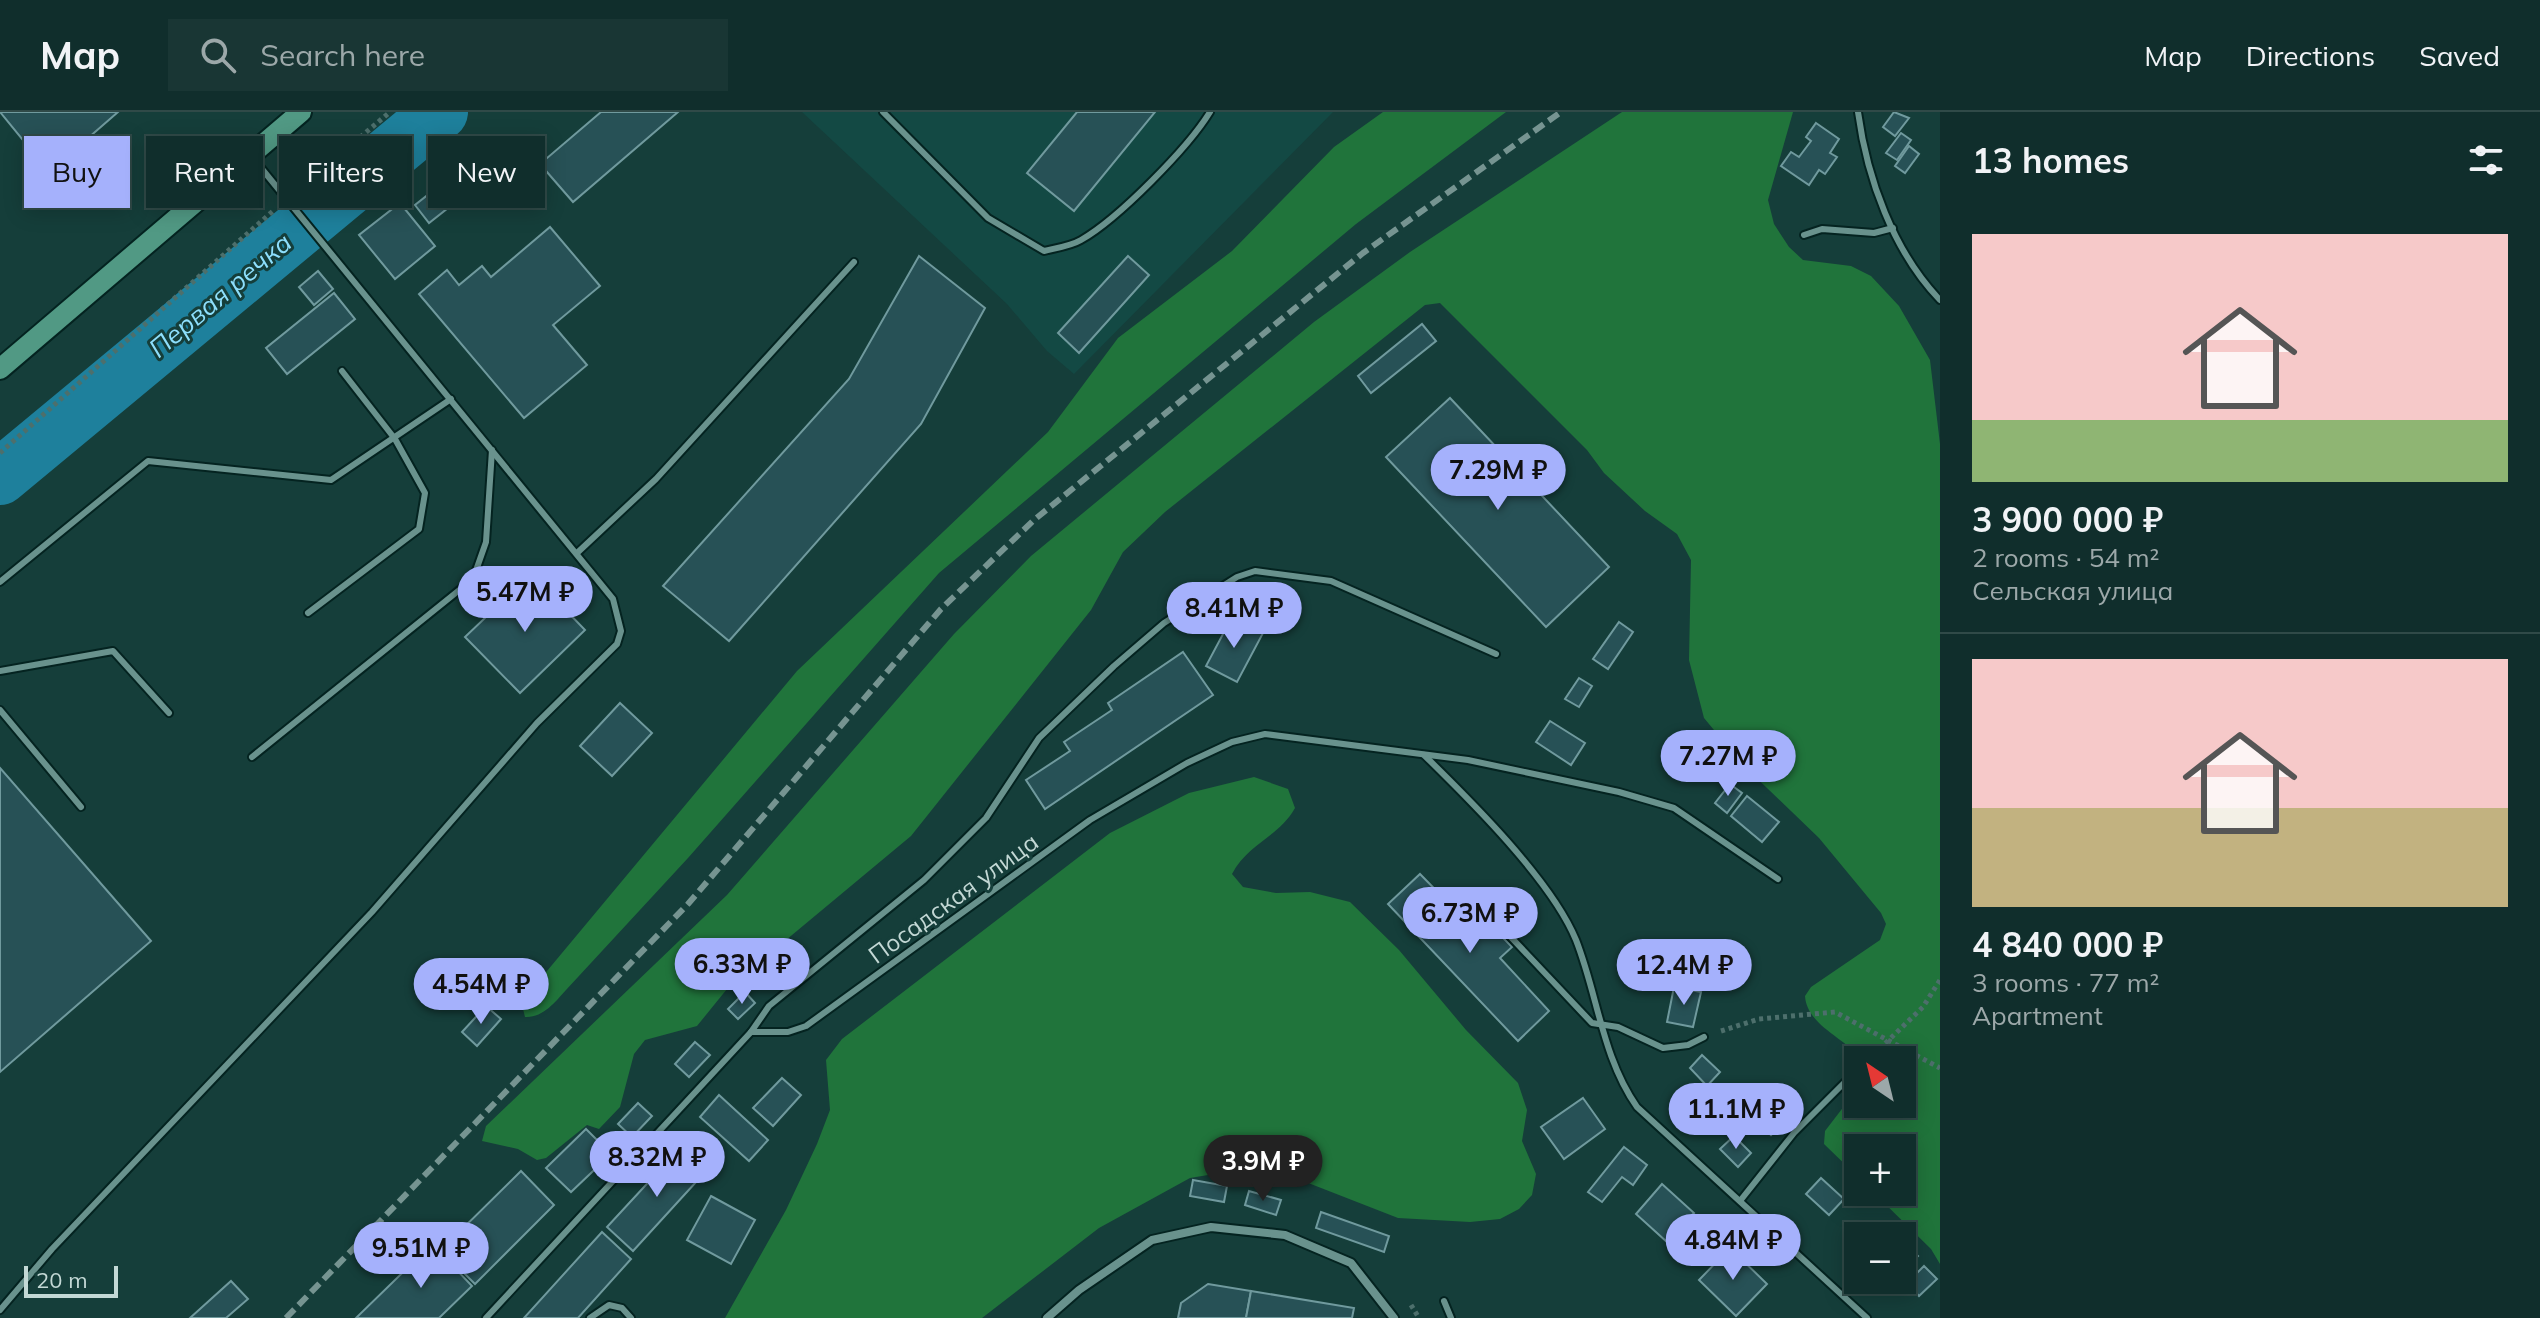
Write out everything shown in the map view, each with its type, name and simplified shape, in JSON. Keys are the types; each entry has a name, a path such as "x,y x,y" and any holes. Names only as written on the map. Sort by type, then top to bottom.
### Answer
{"main road":[{"path":"263,145 301,112"},
{"path":"0,369 189,208"}],"street":[{"path":"1047,1318 1079,1290 1152,1240 1211,1227 1285,1235 1351,1263 1394,1318"}],"lane":[{"path":"883,112 988,218 1044,251 1079,241 1115,213 1197,135 1210,112"},
{"path":"1858,112 1876,191 1925,284 1940,300"},
{"path":"263,170 279,189"},
{"path":"0,1310 52,1249 372,912 537,723 617,644 621,631 613,599 294,208"},
{"path":"1804,235 1822,229 1874,233 1893,228"},
{"path":"577,553 656,479 854,262"},
{"path":"308,613 419,529 425,493 395,439 342,371"},
{"path":"0,582 148,461 331,480 451,399"},
{"path":"252,757 473,579 486,542 492,450"},
{"path":"486,1318 751,1032 769,1006 924,880 986,818 1039,738 1164,623 1237,577 1255,571 1331,581 1496,654"},
{"path":"0,671 113,651 169,713"},
{"path":"0,710 81,807"},
{"name":"Посадская улица","path":"751,1032 788,1032 806,1026 1090,820 1187,763 1232,742 1265,734 1331,740 1424,755"},
{"path":"1424,755 1496,764 1674,808 1778,879"},
{"path":"1424,755 1500,834 1557,906 1575,937 1619,1082 1637,1107 1867,1318"},
{"path":"1490,915 1585,1017 1600,1025 1631,1032 1663,1048 1688,1045 1704,1037"},
{"path":"1740,1201 1794,1133 1844,1083"},
{"path":"1444,1301 1451,1318"},
{"path":"590,1318 609,1305 622,1308 631,1318"}],"path":[{"path":"362,136 390,112"},
{"path":"0,453 279,206"},
{"path":"1883,1046 1923,1007 1940,980"},
{"path":"1704,1037 1759,1019 1835,1012 1940,1068"},
{"path":"1415,1310 1419,1318"}],"shaded area":[{"path":"802,112 1333,112 1074,374 1047,351 1007,304"}],"green space":[{"path":"1383,112 1506,112 1356,224 939,573 688,858 557,999 543,1012 525,1017 523,1009 532,989 797,671 1048,432 1118,338 1232,251 1334,147"},
{"path":"1622,112 1793,112 1768,200 1774,224 1789,247 1803,260 1851,266 1871,276 1899,306 1930,360 1940,444 1940,1264 1931,1249 1916,1234 1916,1222 1904,1222 1887,1206 1916,1206 1916,1134 1844,1134 1844,1163 1824,1144 1825,1131 1844,1106 1844,1118 1916,1118 1916,1046 1848,1046 1812,1016 1805,996 1811,987 1880,940 1886,924 1881,913 1819,838 1743,765 1704,718 1689,660 1691,560 1677,534 1645,511 1604,473 1587,450 1440,303 1425,305 1165,512 1123,552 1091,610 911,836 727,989 697,1026 645,1040 634,1054 620,1107 599,1129 587,1125 546,1158 537,1160 518,1149 482,1141 486,1126 727,895 954,634 1031,556 1314,322 1410,252"},
{"path":"1254,777 1288,789 1295,808 1281,826 1246,855 1232,874 1243,887 1276,893 1310,892 1350,902 1399,950 1466,1030 1518,1083 1527,1110 1522,1141 1536,1174 1532,1195 1519,1209 1500,1219 1470,1222 1398,1218 1298,1179 1232,1171 1190,1178 1099,1228 982,1318 725,1318 786,1210 817,1144 830,1110 826,1060 842,1039 1110,833 1189,793"}],"building":[{"path":"0,112 118,112 90,136 24,136 24,141"},
{"path":"601,112 678,112 573,202 545,170 545,160"},
{"path":"1077,112 1155,112 1074,211 1027,173"},
{"path":"1894,112 1909,118 1895,136 1883,127"},
{"path":"1816,123 1839,139 1830,153 1837,157 1825,174 1819,170 1809,185 1781,166 1791,152 1799,157 1811,141 1806,137"},
{"path":"1901,133 1911,140 1897,160 1886,153"},
{"path":"1909,146 1919,154 1905,173 1895,166"},
{"path":"428,195 428,208 448,208 429,223 415,205"},
{"path":"394,208 404,208 435,246 395,279 359,235"},
{"path":"550,227 600,286 553,325 587,365 524,418 419,294 447,270 459,285 482,266 491,277"},
{"path":"919,256 985,308 921,424 729,641 663,586 849,379"},
{"path":"1128,256 1149,275 1079,353 1058,333"},
{"path":"318,271 333,289 314,305 299,287"},
{"path":"334,293 355,319 287,374 266,348"},
{"path":"1422,324 1436,341 1371,393 1358,376"},
{"path":"1450,398 1609,567 1546,627 1386,457"},
{"path":"531,574 585,630 520,693 465,637"},
{"path":"1232,617 1263,633 1237,682 1206,666"},
{"path":"1619,622 1633,632 1608,669 1593,659"},
{"path":"1183,652 1213,695 1045,809 1026,780 1070,751 1064,742 1112,710 1108,703"},
{"path":"1579,678 1592,686 1579,707 1565,699"},
{"path":"620,703 652,733 612,776 580,746"},
{"path":"1550,721 1585,743 1571,765 1536,742"},
{"path":"0,768 151,941 0,1072"},
{"path":"1730,784 1742,793 1727,813 1715,803"},
{"path":"1747,796 1779,822 1762,842 1731,816"},
{"path":"1420,874 1462,917 1473,907 1512,947 1500,958 1549,1011 1518,1041 1388,904"},
{"path":"1674,987 1701,992 1693,1027 1667,1022"},
{"path":"745,992 755,1003 738,1019 728,1009"},
{"path":"486,1006 501,1019 477,1046 462,1032"},
{"path":"695,1042 710,1055 689,1077 675,1064"},
{"path":"1702,1055 1720,1072 1707,1086 1690,1068"},
{"path":"782,1078 801,1095 773,1126 753,1108"},
{"path":"719,1095 768,1140 749,1161 700,1117"},
{"path":"1583,1098 1605,1129 1564,1159 1541,1127"},
{"path":"638,1103 652,1116 632,1137 618,1124"},
{"path":"1767,1105 1784,1122 1771,1135 1753,1118"},
{"path":"586,1129 611,1154 571,1192 546,1168"},
{"path":"1734,1136 1751,1153 1738,1167 1720,1149"},
{"path":"681,1147 707,1170 633,1251 607,1227"},
{"path":"1624,1147 1647,1165 1633,1185 1622,1177 1602,1202 1588,1192"},
{"path":"521,1171 554,1205 475,1284 441,1250"},
{"path":"1821,1178 1844,1199 1829,1215 1806,1194"},
{"path":"1193,1180 1227,1186 1224,1202 1190,1196"},
{"path":"1662,1184 1694,1213 1667,1242 1636,1214"},
{"path":"1249,1191 1281,1200 1276,1215 1245,1205"},
{"path":"711,1196 755,1220 731,1264 687,1240"},
{"path":"1321,1212 1389,1236 1384,1252 1316,1228"},
{"path":"602,1232 631,1259 578,1318 524,1318"},
{"path":"432,1244 472,1286 439,1318 356,1318"},
{"path":"1730,1248 1767,1284 1736,1316 1699,1280"},
{"path":"1924,1266 1937,1279 1919,1296 1916,1293 1916,1274"},
{"path":"231,1281 248,1299 226,1318 190,1318"},
{"path":"1208,1284 1251,1291 1246,1318 1178,1318 1181,1303"},
{"path":"1251,1291 1354,1308 1352,1318 1246,1318"}],"waterway":[{"name":"Первая речка","path":"0,477 440,112"}],"railway":[{"path":"286,1318 688,904 941,609 1034,520 1363,253 1561,112"}]}
